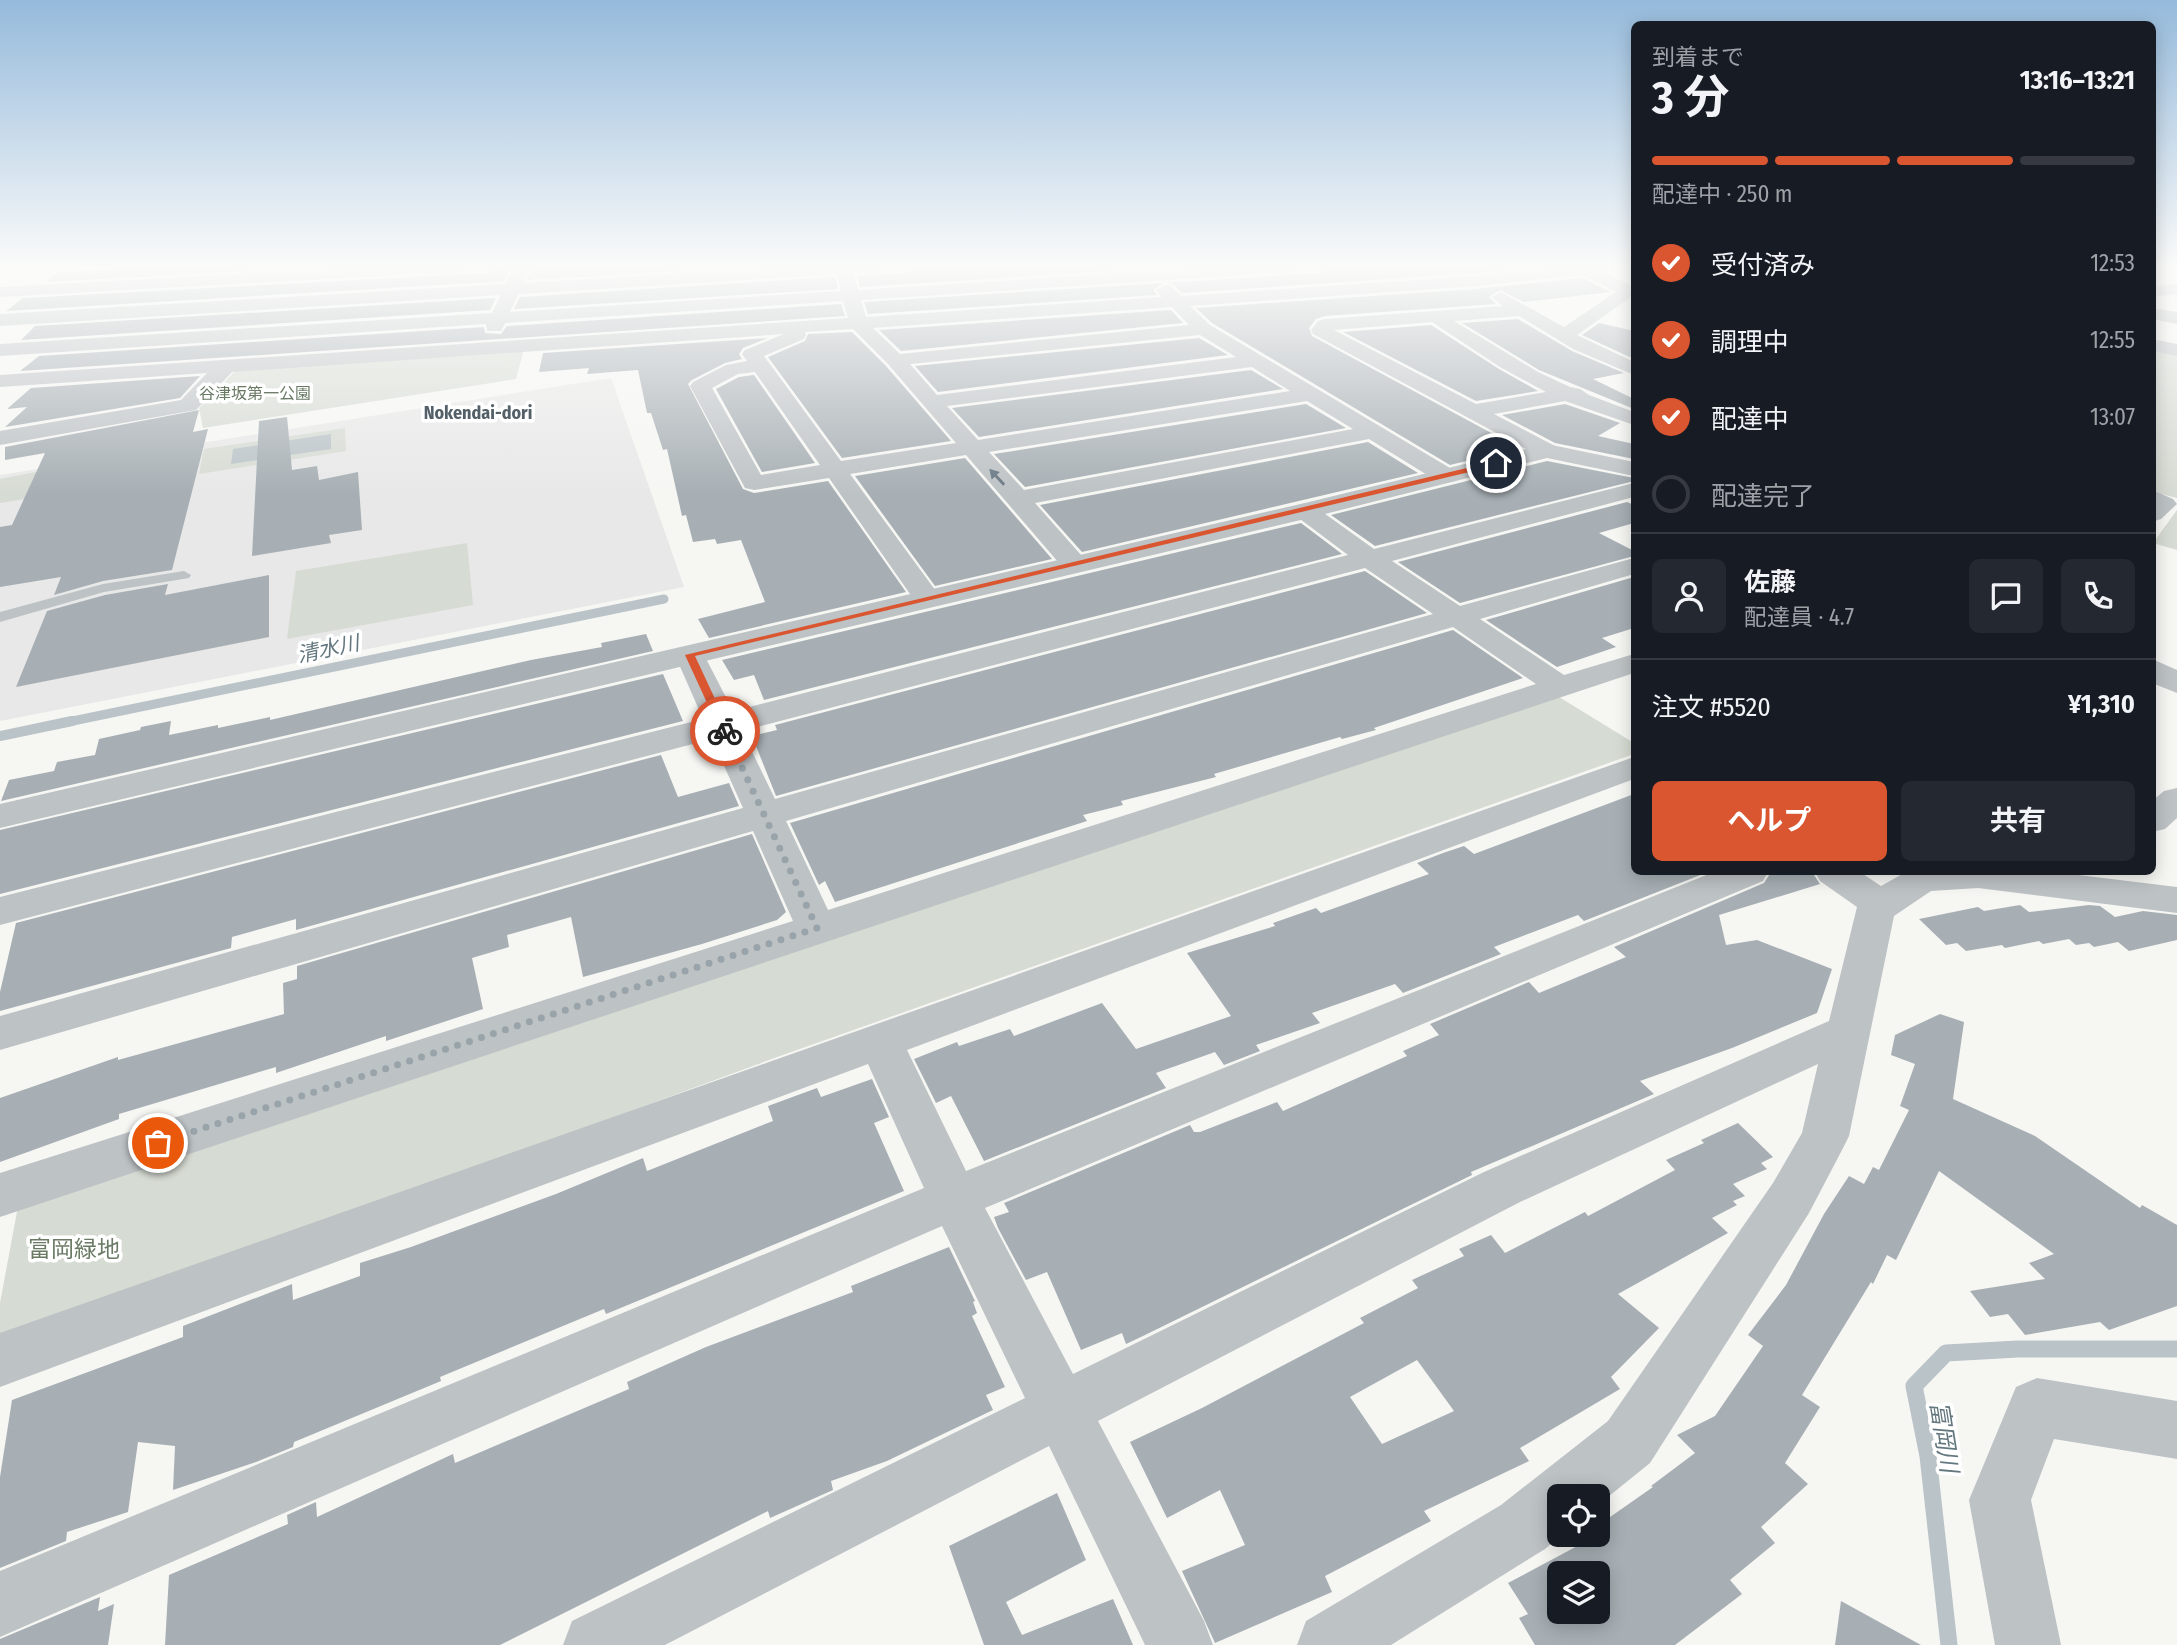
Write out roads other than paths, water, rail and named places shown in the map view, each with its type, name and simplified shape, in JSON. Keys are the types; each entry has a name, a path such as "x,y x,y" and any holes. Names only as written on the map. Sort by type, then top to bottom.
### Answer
{"street":[{"path":"0,350 128,342"},
{"path":"486,348 488,342"},
{"path":"0,381 578,342"},
{"path":"781,342 752,354 927,598"},
{"path":"877,342 1075,564"},
{"path":"895,360 1076,342"},
{"path":"1223,342 1446,476"},
{"path":"1343,342 1547,451 1631,468"},
{"path":"1472,342 1496,358 1567,394 1631,418"},
{"path":"1572,342 1623,378"},
{"path":"70,376 110,343"},
{"path":"2156,346 2177,350"},
{"path":"930,402 1253,361"},
{"path":"759,365 733,369 700,386 754,483 1310,394"},
{"path":"0,438 188,405 226,366"},
{"path":"45,428 101,374"},
{"path":"1475,411 1567,394 1623,378"},
{"path":"1018,499 1373,432"},
{"path":"0,816 1304,511 1547,451"},
{"path":"0,911 722,724 1372,560 1631,491"},
{"path":"2156,499 2164,504 2156,511"},
{"path":"1304,511 1561,687"},
{"path":"0,1033 1631,567"},
{"path":"690,655 817,928"},
{"path":"0,1195 1631,664"},
{"path":"2156,671 2177,682"},
{"path":"0,1360 1631,768"},
{"path":"2156,817 2177,799"},
{"path":"0,1604 954,1198 1742,875"},
{"path":"1838,875 1882,906"},
{"path":"1576,1484 1629,1442 1791,1198 1825,1136 1875,910 1923,879 1978,875 2087,879 2177,900"},
{"path":"596,1645 1502,1188 1848,1031"},
{"path":"879,1039 954,1198 1180,1645"},
{"path":"2028,1645 2000,1500 2037,1407 2177,1430"},
{"path":"1330,1645 1523,1527 1547,1508"}],"lane":[{"path":"0,617 103,588 184,575"}],"waterway":[{"name":"清水川","path":"63,723 664,599"},
{"name":"清水川","path":"0,736 72,721"},
{"name":"富岡川","path":"1949,1645 1928,1456 1914,1386 1946,1353 2018,1349 2177,1349"}],"district":[{"name":"Nokendai-dori","path":"478,413"}],"park label":[{"name":"谷津坂第一公園","path":"255,393"},
{"name":"富岡緑地","path":"74,1249"}]}
